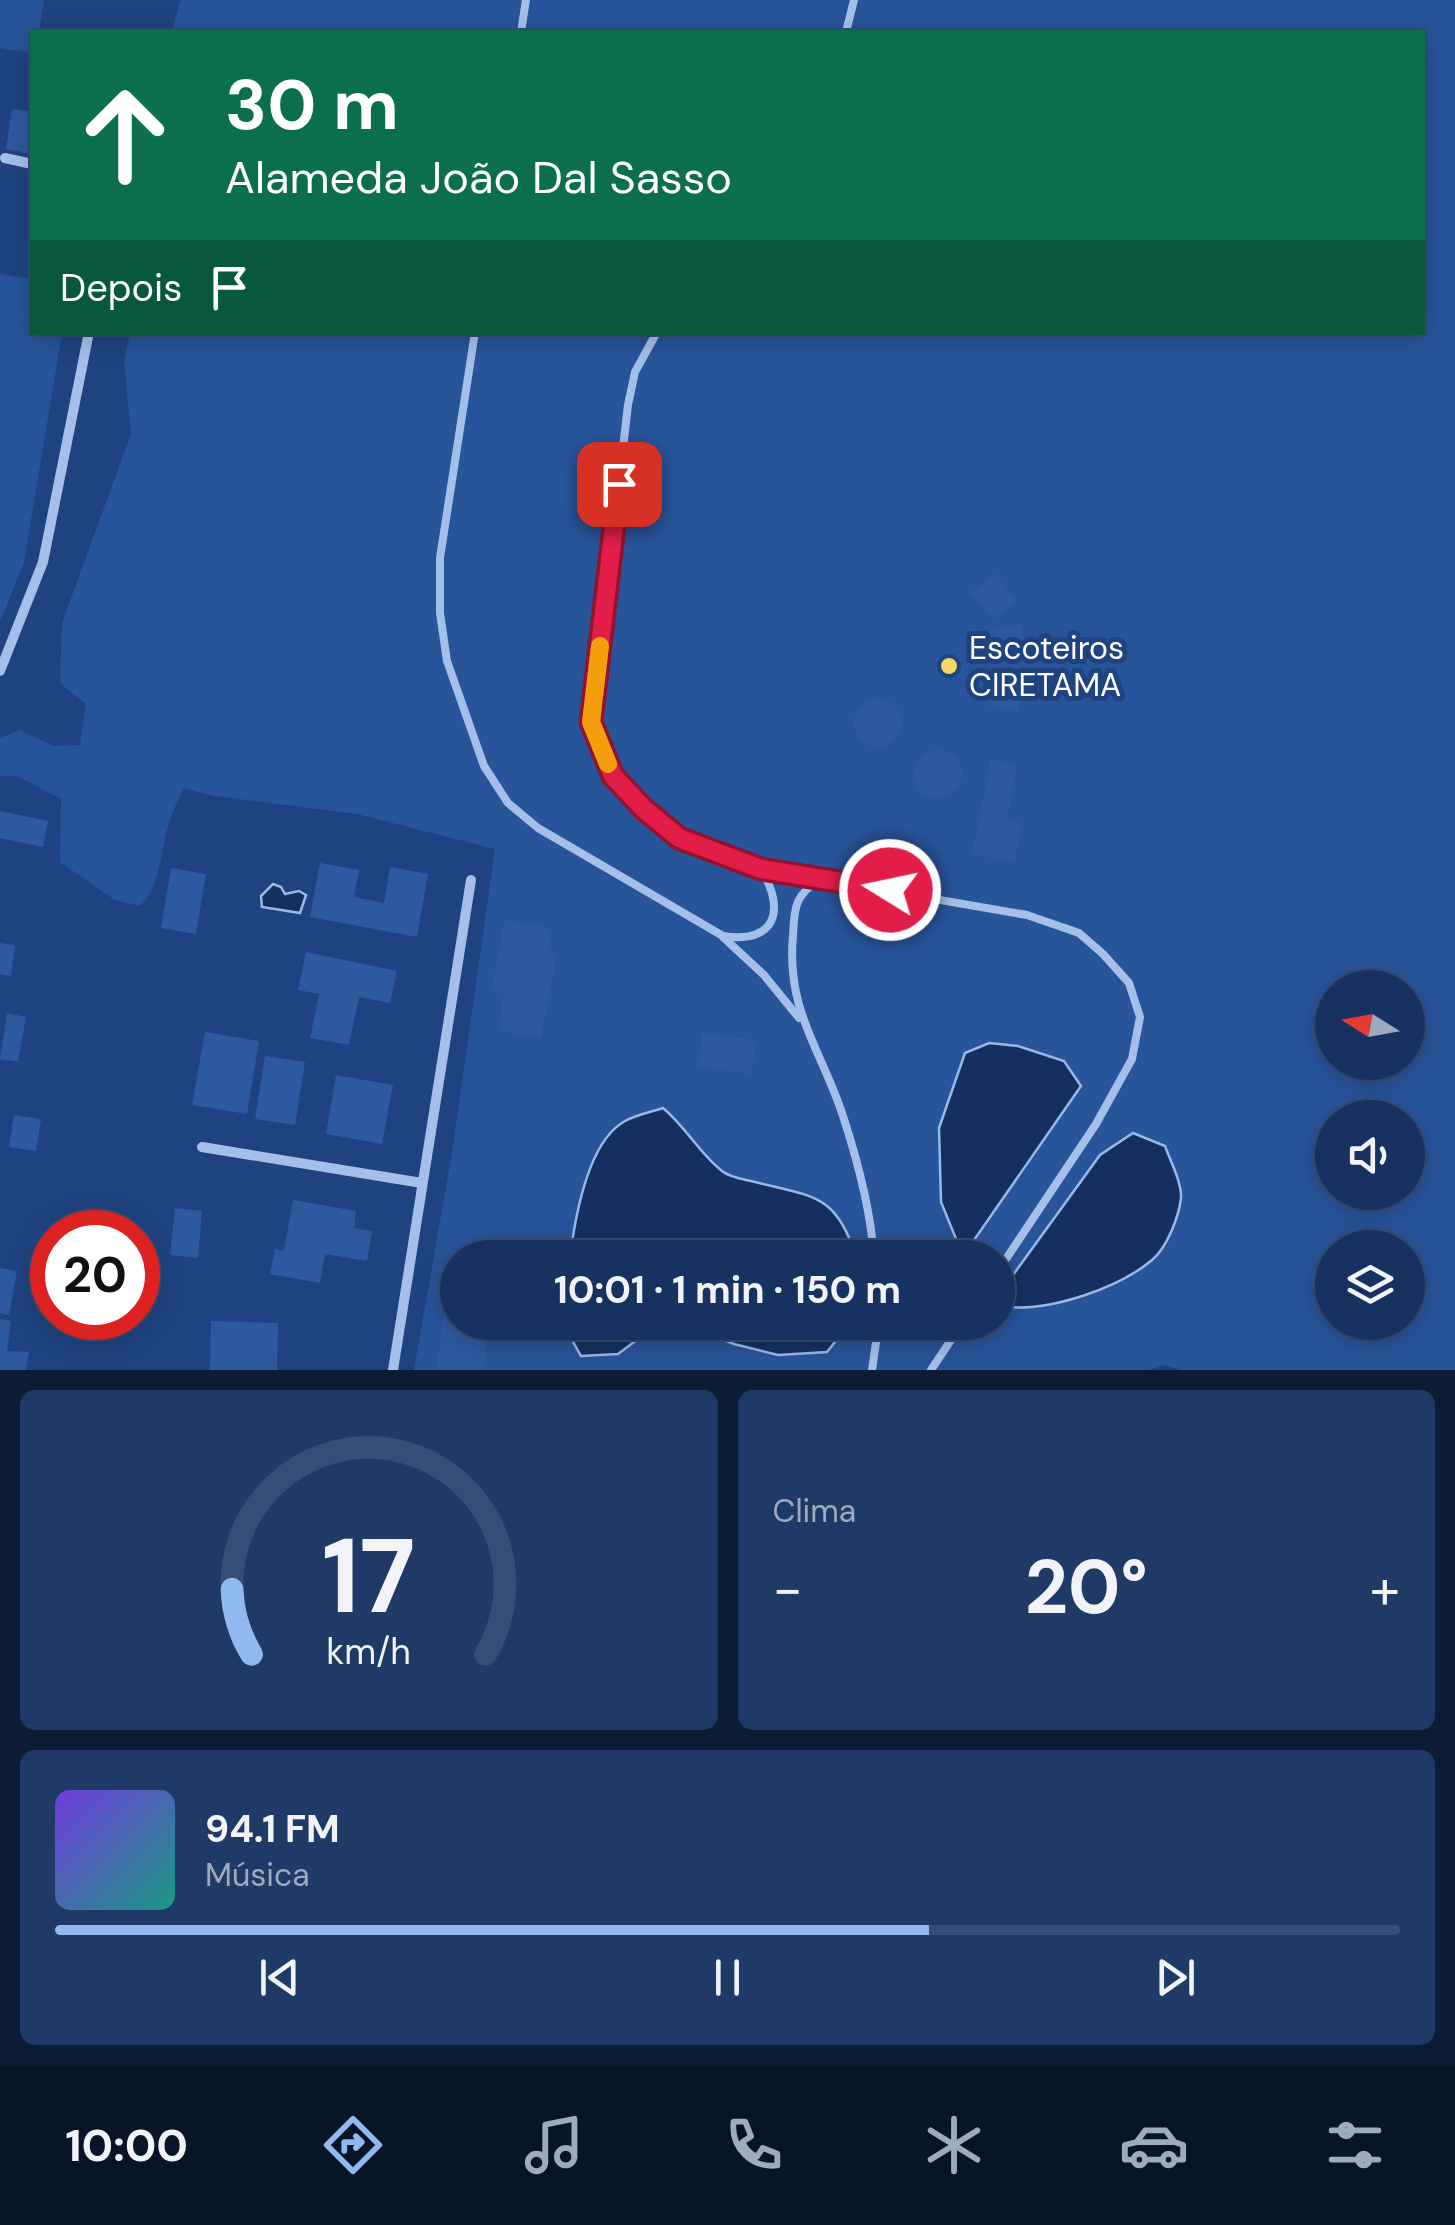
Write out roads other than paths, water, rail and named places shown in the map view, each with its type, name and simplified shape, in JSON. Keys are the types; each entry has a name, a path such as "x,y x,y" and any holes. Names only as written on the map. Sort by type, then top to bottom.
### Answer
{"street":[{"path":"4,158 30,164"},
{"path":"0,671 43,562 88,335"},
{"path":"393,1370 471,880"},
{"path":"202,1147 422,1184"}],"lane":[{"path":"521,30 526,0"},
{"path":"846,30 854,0"},
{"path":"475,335 440,558 440,614 447,661 463,716 484,766 508,803 538,828 722,936 764,975 801,1022"},
{"path":"655,335 635,372 628,405 591,722 613,776 679,838 761,869 1044,921 1079,933 1129,983 1140,1017 1132,1059 1096,1124 1015,1246"},
{"path":"722,936 741,939 772,922 776,896 761,869"},
{"path":"821,878 800,893 794,913 792,981 801,1022 842,1114 873,1240"},
{"path":"872,1370 876,1340"},
{"path":"931,1370 951,1340"}],"place":[{"name":"Escoteiros CIRETAMA","path":"949,666"}]}
